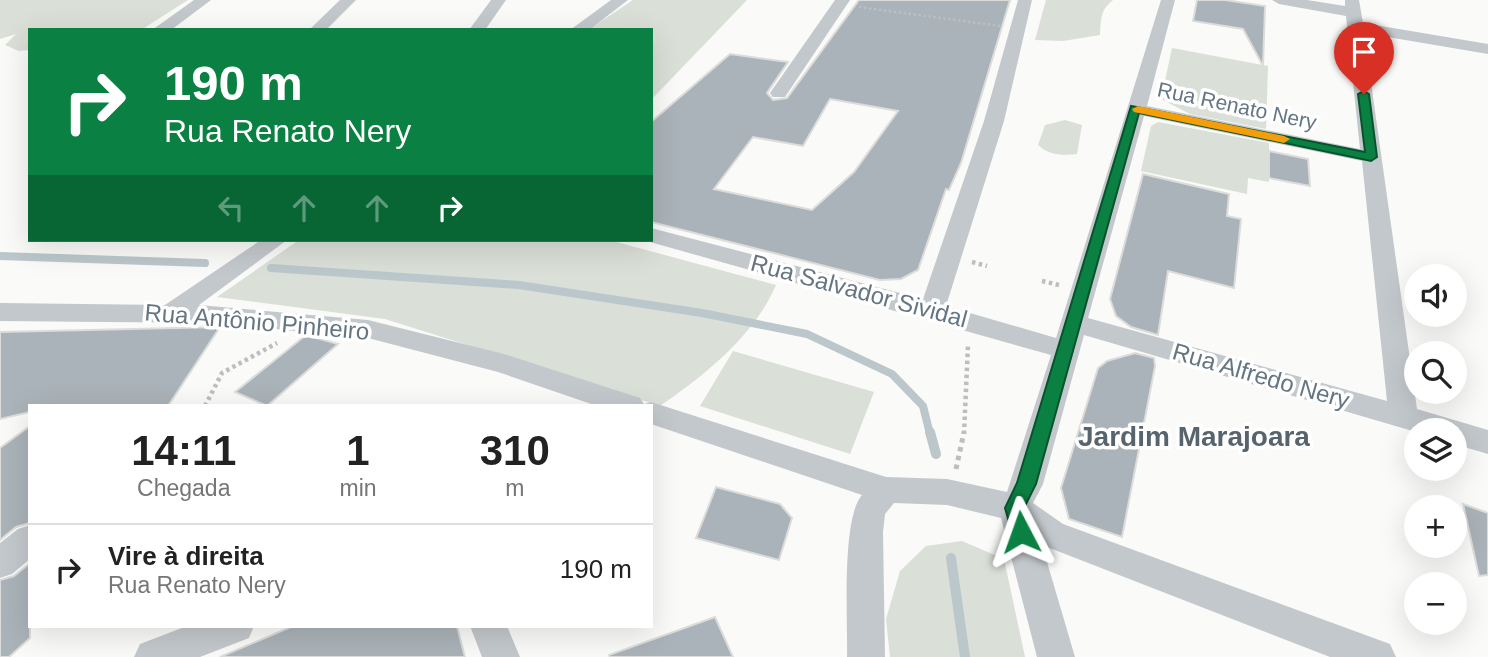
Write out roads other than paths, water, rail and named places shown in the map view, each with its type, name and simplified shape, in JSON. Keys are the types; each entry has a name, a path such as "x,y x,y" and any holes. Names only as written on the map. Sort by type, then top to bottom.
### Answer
{"street":[{"path":"163,28 204,0"},
{"path":"319,28 349,0"},
{"path":"478,28 499,0"},
{"path":"581,28 621,0"},
{"path":"932,310 994,121 1025,0"},
{"path":"1056,657 1015,508 1027,484 1168,0"},
{"path":"1279,0 1353,13 1488,49"},
{"path":"779,93 841,2"},
{"path":"1353,13 1403,416"},
{"name":"Rua Renato Nery","path":"1135,109 1371,157"},
{"name":"Rua Salvador Sividal","path":"653,236 932,310 1066,350"},
{"path":"171,313 273,242"},
{"name":"Rua Antônio Pinheiro","path":"0,312 171,313 368,329 504,364 624,404"},
{"name":"Rua Alfredo Nery","path":"1073,323 1410,418"},
{"path":"653,414 886,491 952,493 1015,508 1063,539 1377,657"},
{"name":"Rua Alfredo Nery","path":"1467,436 1488,442"},
{"path":"866,657 866,532 870,509 886,491"},
{"path":"0,562 28,541"},
{"path":"153,657 231,628"},
{"path":"489,628 501,657"}],"waterway":[{"path":"0,256 205,263"},
{"path":"271,268 519,285 702,313 807,334 892,374 923,406 930,434"},
{"path":"930,432 936,454"},
{"path":"951,558 965,657"}],"district":[{"name":"Jardim Marajoara","path":"1194,436"}]}
